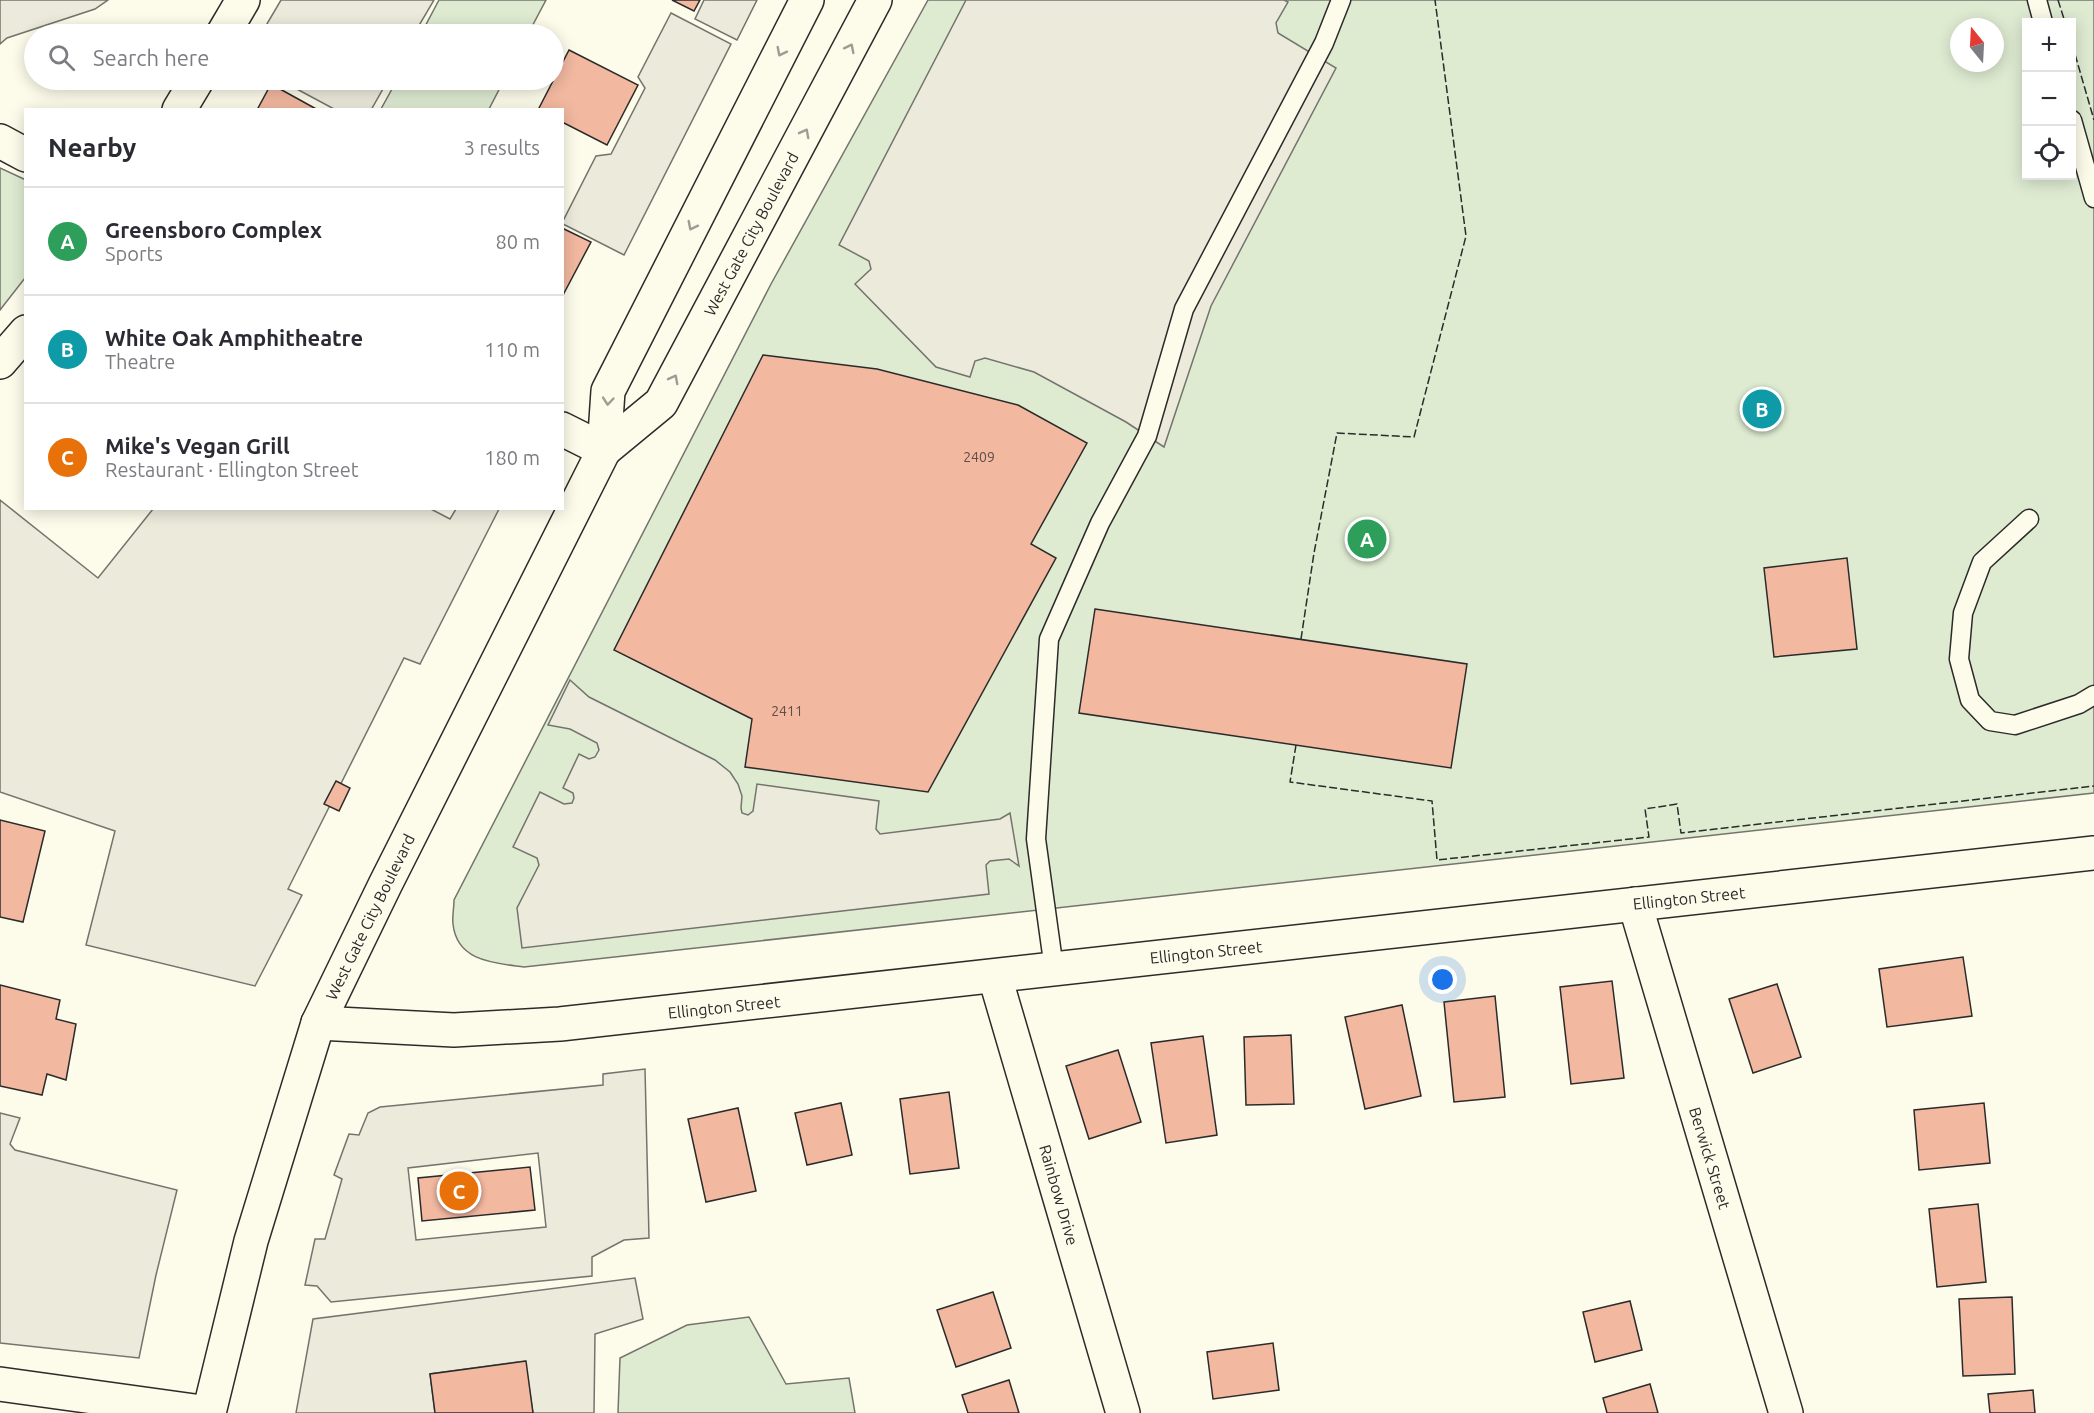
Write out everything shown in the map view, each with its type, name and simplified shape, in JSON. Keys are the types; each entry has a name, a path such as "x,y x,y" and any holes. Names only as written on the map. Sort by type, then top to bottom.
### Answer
{"street":[{"path":"229,24 243,0"},
{"name":"West Gate City Boulevard","path":"209,1413 251,1241 318,1023 604,450 608,392 807,0"},
{"name":"West Gate City Boulevard","path":"604,450 661,403 875,0"},
{"path":"180,108 191,90"},
{"path":"0,141 24,154"},
{"path":"0,362 24,334"},
{"path":"564,430 604,450"},
{"name":"Ellington Street","path":"318,1023 454,1030 560,1024 2094,853"},
{"name":"Berwick Street","path":"1635,904 1786,1413"},
{"name":"Rainbow Drive","path":"995,977 1123,1413"},
{"path":"0,1384 209,1413"}],"lane":[{"path":"1054,969 1036,838 1049,639 1100,524 1147,436 1184,309 1324,43 1341,0"},
{"path":"2037,0 2042,18"},
{"path":"2074,126 2094,198"},
{"path":"2029,519 1982,562 1963,613 1959,659 1970,700 1990,721 2014,725 2079,704 2094,695"}],"green space":[{"path":"439,0 546,0 533,24 426,24"},
{"path":"928,0 2094,0 2094,793 524,967 490,962 470,953 462,946 456,937 453,921 454,900 771,284"},
{"path":"391,90 499,90 490,108 382,108"},
{"path":"0,168 24,179 24,279 0,310"},
{"path":"749,1317 786,1384 849,1378 855,1413 618,1413 620,1358 687,1325"}],"shaded area":[{"path":"0,0 108,0 95,9 49,24 24,24 24,32 7,38 0,44"},
{"path":"281,0 434,0 420,24 267,24"},
{"path":"704,0 757,0 737,40 695,19"},
{"path":"966,0 1284,0 1288,2 1276,23 1278,33 1336,68 1211,306 1164,447 1126,422 1034,372 985,358 975,361 970,377 936,367 855,284 871,269 869,261 839,245"},
{"path":"671,13 731,44 624,255 564,225 564,219 596,156 611,154 645,88 638,77"},
{"path":"299,90 382,90 372,108 332,108"},
{"path":"0,500 98,578 152,510 433,510 450,519 455,510 498,510 420,664 404,658 288,889 302,895 255,986 86,945 115,831 0,792"},
{"path":"570,680 589,697 715,760 730,772 738,784 742,796 742,813 748,815 753,811 757,784 879,801 876,829 880,834 1000,819 1010,813 1019,866 1009,859 990,861 986,865 989,894 522,948 517,908 539,865 537,858 513,847 540,792 564,804 572,803 573,793 563,788 579,754 589,759 595,757 599,750 597,743 570,729 548,725"},
{"path":"645,1069 649,1238 624,1240 592,1257 592,1276 331,1302 317,1286 305,1285 315,1239 325,1239 342,1179 334,1175 349,1134 359,1135 368,1113 380,1107 603,1085 603,1074","holes":["538,1153 546,1227 416,1240 408,1168"]},
{"path":"0,1113 20,1118 10,1144 15,1150 177,1190 139,1358 0,1343"},
{"path":"635,1278 643,1319 595,1334 594,1413 533,1413 525,1361 430,1374 435,1413 296,1413 313,1319"}],"building":[{"path":"672,0 700,0 694,11"},
{"path":"569,50 638,85 607,145 564,123 564,108 539,108 548,90 564,90 564,60"},
{"path":"268,90 282,90 314,108 258,108"},
{"path":"564,229 591,242 564,293"},
{"path":"763,355 877,369 1018,405 1087,443 1031,544 1056,558 928,792 745,767 752,719 614,650"},
{"path":"1847,558 1857,649 1774,657 1764,568"},
{"path":"1095,609 1467,664 1451,768 1079,713"},
{"path":"336,781 350,788 339,811 324,804"},
{"path":"0,820 45,831 23,922 0,917"},
{"path":"1963,957 1972,1016 1887,1027 1879,969"},
{"path":"1612,981 1624,1078 1571,1084 1560,987"},
{"path":"1777,984 1801,1057 1753,1073 1729,999"},
{"path":"0,985 60,1000 56,1019 76,1024 66,1080 47,1074 42,1095 0,1086"},
{"path":"1495,996 1505,1097 1454,1102 1444,1002"},
{"path":"1402,1005 1421,1096 1365,1109 1345,1017"},
{"path":"1291,1035 1294,1104 1246,1105 1244,1037"},
{"path":"1203,1036 1217,1135 1166,1143 1151,1043"},
{"path":"1118,1050 1141,1122 1089,1139 1066,1066"},
{"path":"949,1092 959,1168 910,1174 900,1099"},
{"path":"841,1103 852,1155 807,1165 795,1113"},
{"path":"1984,1103 1990,1163 1919,1170 1914,1110"},
{"path":"738,1108 756,1191 706,1202 688,1119"},
{"path":"530,1167 535,1210 422,1221 418,1178"},
{"path":"1978,1204 1986,1282 1937,1287 1929,1209"},
{"path":"993,1292 1011,1348 956,1367 937,1310"},
{"path":"2012,1297 2015,1374 1963,1376 1959,1299"},
{"path":"1630,1301 1642,1350 1595,1362 1583,1312"},
{"path":"1273,1343 1279,1390 1213,1399 1207,1352"},
{"path":"526,1361 533,1413 435,1413 430,1374"},
{"path":"1009,1380 1019,1413 968,1413 962,1395"},
{"path":"1650,1384 1658,1413 1607,1413 1603,1398"},
{"path":"2033,1390 2035,1413 1990,1413 1988,1394"}],"fence":[{"path":"1301,639 1314,553 1337,433 1414,437 1466,236 1435,0"},
{"path":"2058,0 2064,18"},
{"path":"2076,58 2094,120"},
{"path":"1296,745 1290,782 1432,801 1437,860 1649,837 1645,809 1677,804 1681,833 2094,786"}],"place":[{"name":"White Oak Amphitheatre","path":"1762,409"},
{"name":"Greensboro Complex","path":"1367,539"},
{"name":"Mike's Vegan Grill","path":"459,1191"}]}
